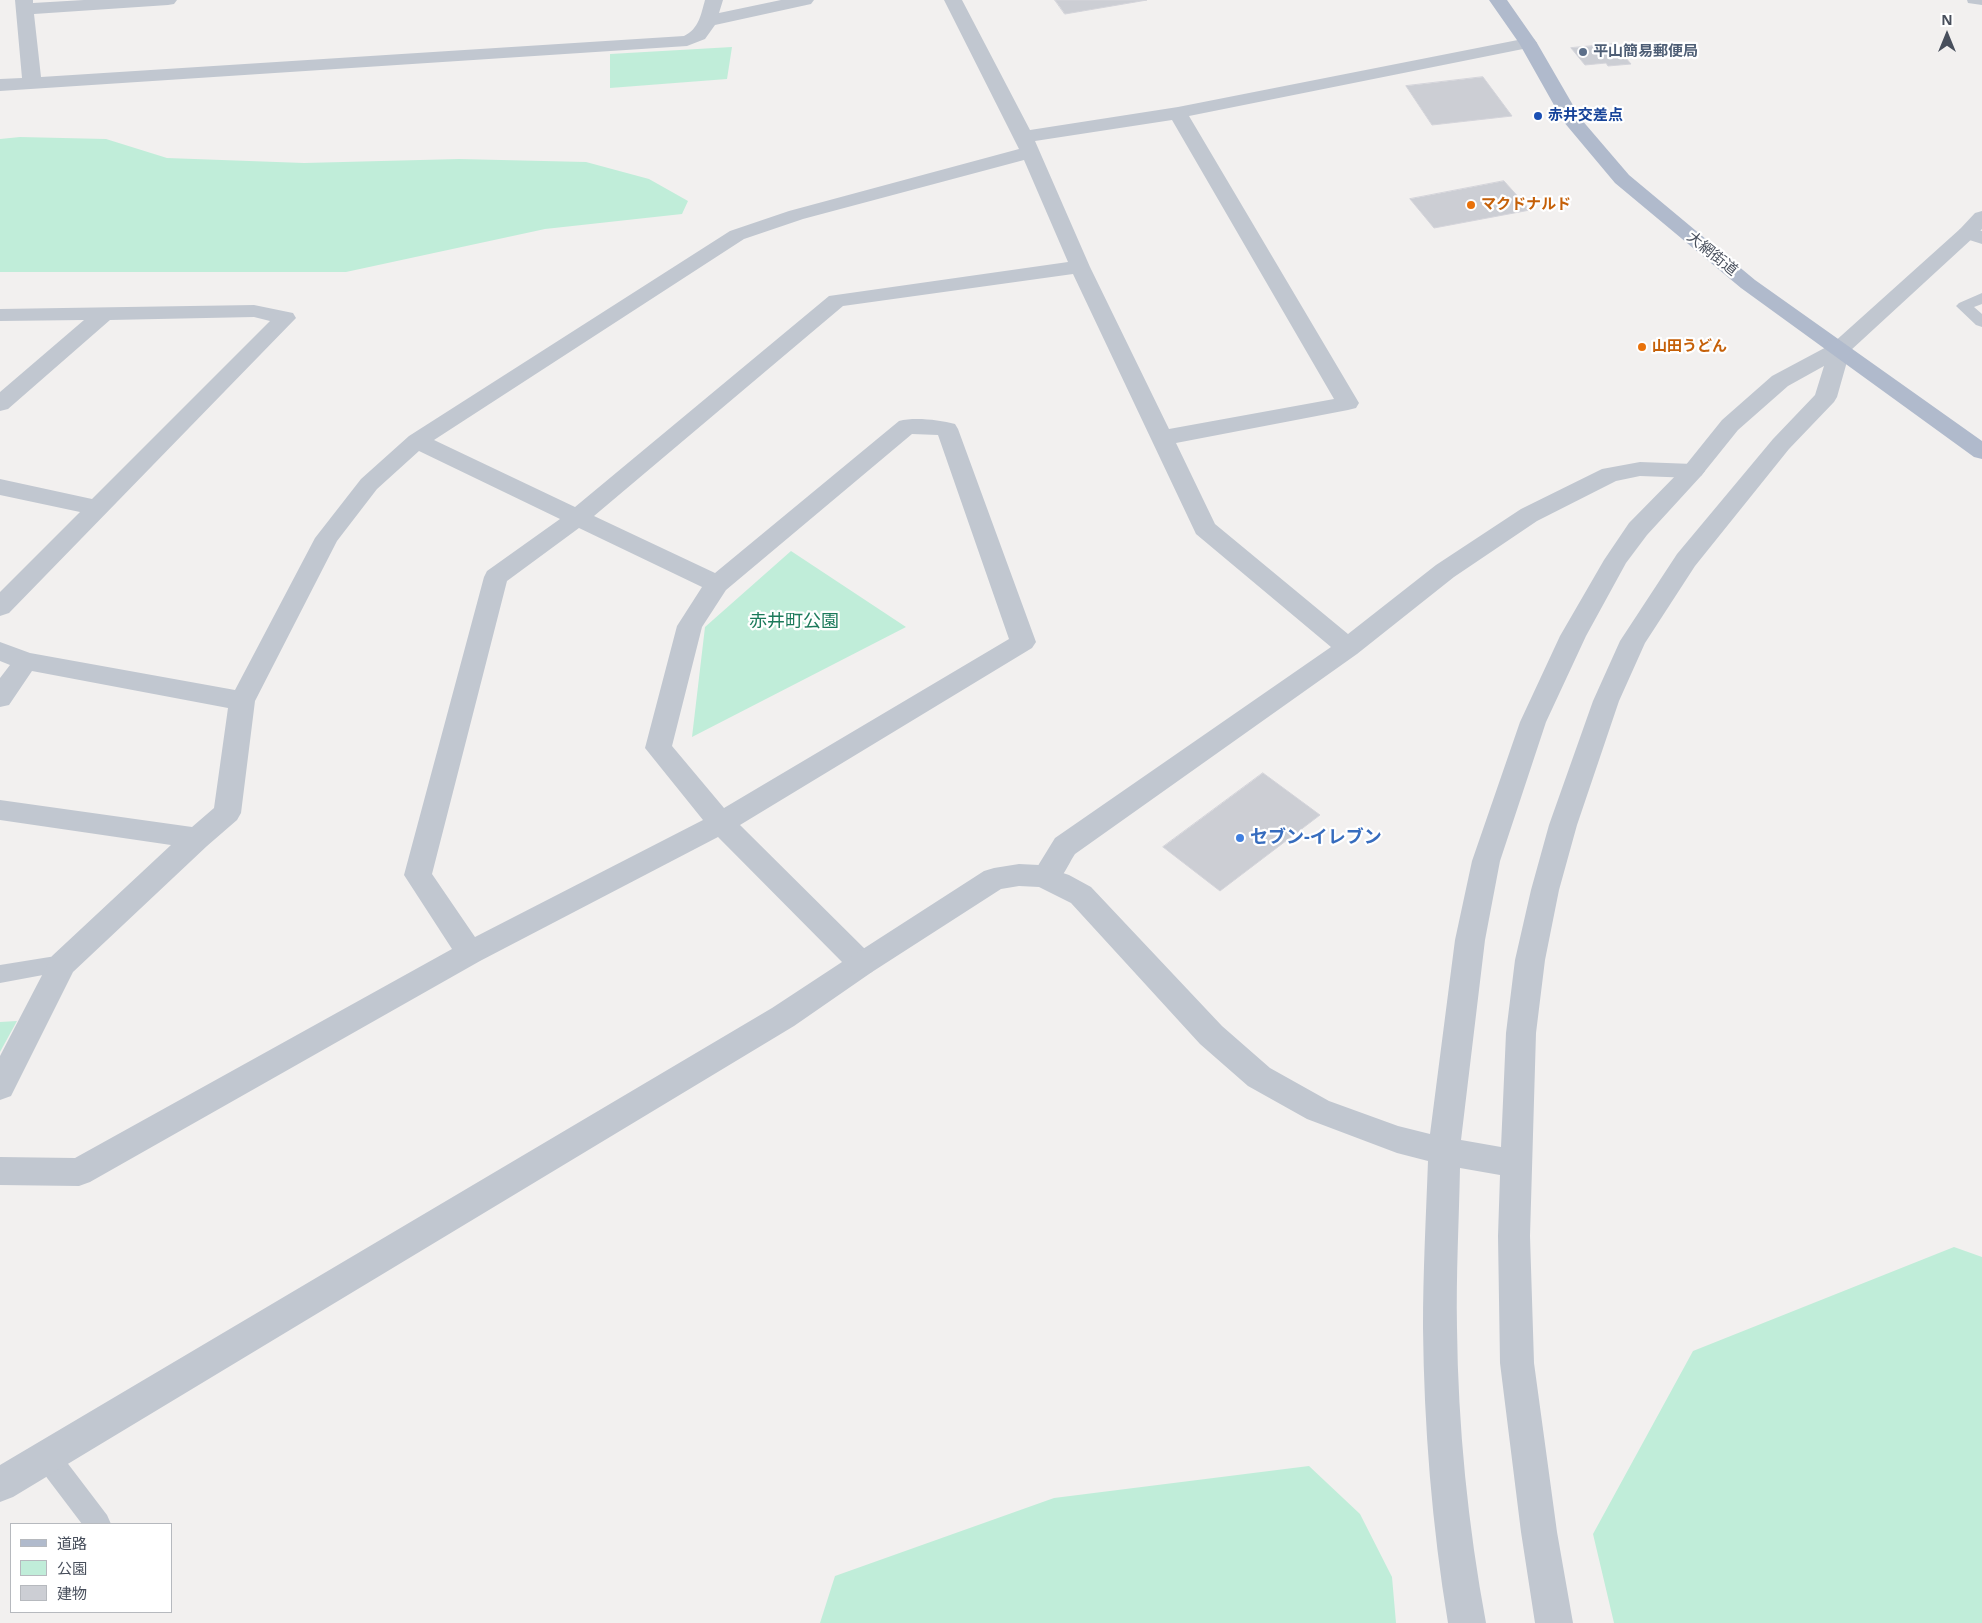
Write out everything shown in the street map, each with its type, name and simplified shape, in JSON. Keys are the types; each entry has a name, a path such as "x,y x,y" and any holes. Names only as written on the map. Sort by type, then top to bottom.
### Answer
{"main road":[{"name":"大網街道","path":"1498,0 1528,43 1573,122 1622,180 1748,284 1982,452"}],"street":[{"path":"32,83 25,4 168,0"},
{"path":"0,85 687,41 700,36 708,21 714,0"},
{"path":"708,21 805,0"},
{"path":"953,0 1027,144 1080,268 1205,528 1348,648"},
{"path":"0,1087 62,964 196,838 226,813 242,701 327,538 369,484 417,441 737,235 1027,144 1528,43"},
{"path":"1162,438 1348,403 1178,113"},
{"path":"1467,1623 1458,1572 1446,1456 1440,1328 1444,1151 1470,940 1486,861 1518,762 1533,722 1594,596 1638,529 1693,470 1730,425 1780,382 1840,349 1975,236 1982,217"},
{"path":"470,953 418,875 496,577 578,517 837,301 1080,268"},
{"path":"0,315 254,311 285,318 0,607"},
{"path":"0,404 106,312"},
{"path":"1554,1623 1539,1532 1517,1363 1514,1236 1521,1033 1530,960 1545,890 1563,825 1606,701 1634,641 1686,560 1780,444 1826,397 1840,349"},
{"path":"0,1171 78,1172 470,953 720,824 1023,642 947,429 908,426 717,584 690,626 658,748 720,824 862,964"},
{"path":"417,441 717,584"},
{"path":"1046,877 1065,846 1348,648 1446,571 1529,515 1610,474 1640,469 1693,470"},
{"path":"0,487 97,508"},
{"path":"0,651 26,661 242,701"},
{"path":"0,698 26,661"},
{"path":"0,810 196,838"},
{"path":"0,1485 783,1017 994,880 1019,874 1046,877 1064,883 1081,895 1211,1035 1259,1077 1318,1110 1398,1139 1444,1151 1516,1164"}],"lane":[{"path":"1973,0 1982,1"},
{"path":"1982,298 1964,306 1982,322"},
{"path":"0,974 62,964"},
{"path":"47,1457 97,1523"}],"green space":[{"path":"732,47 727,79 610,88 610,54"},
{"path":"20,137 106,139 167,158 304,163 459,159 586,162 649,179 688,201 682,214 545,229 346,272 0,272 0,139"},
{"name":"赤井町公園","path":"791,551 906,627 692,737 705,627"},
{"path":"17,1021 0,1052 0,1022"},
{"path":"1954,1247 1982,1257 1982,1623 1614,1623 1593,1534 1693,1351"},
{"path":"1309,1466 1360,1514 1392,1577 1396,1623 820,1623 835,1576 1054,1498"}],"building":[{"path":"1055,0 1147,0 1065,14"},
{"path":"1614,44 1631,64 1608,66 1606,63 1585,65 1571,48"},
{"path":"1483,77 1512,116 1432,125 1406,86"},
{"path":"1504,181 1530,210 1434,228 1410,199"},
{"path":"1263,773 1320,815 1220,891 1163,847"}],"place":[{"name":"平山簡易郵便局","path":"1583,52"},
{"name":"赤井交差点","path":"1538,116"},
{"name":"マクドナルド","path":"1471,205"},
{"name":"山田うどん","path":"1642,347"},
{"name":"セブン-イレブン","path":"1240,838"}]}
